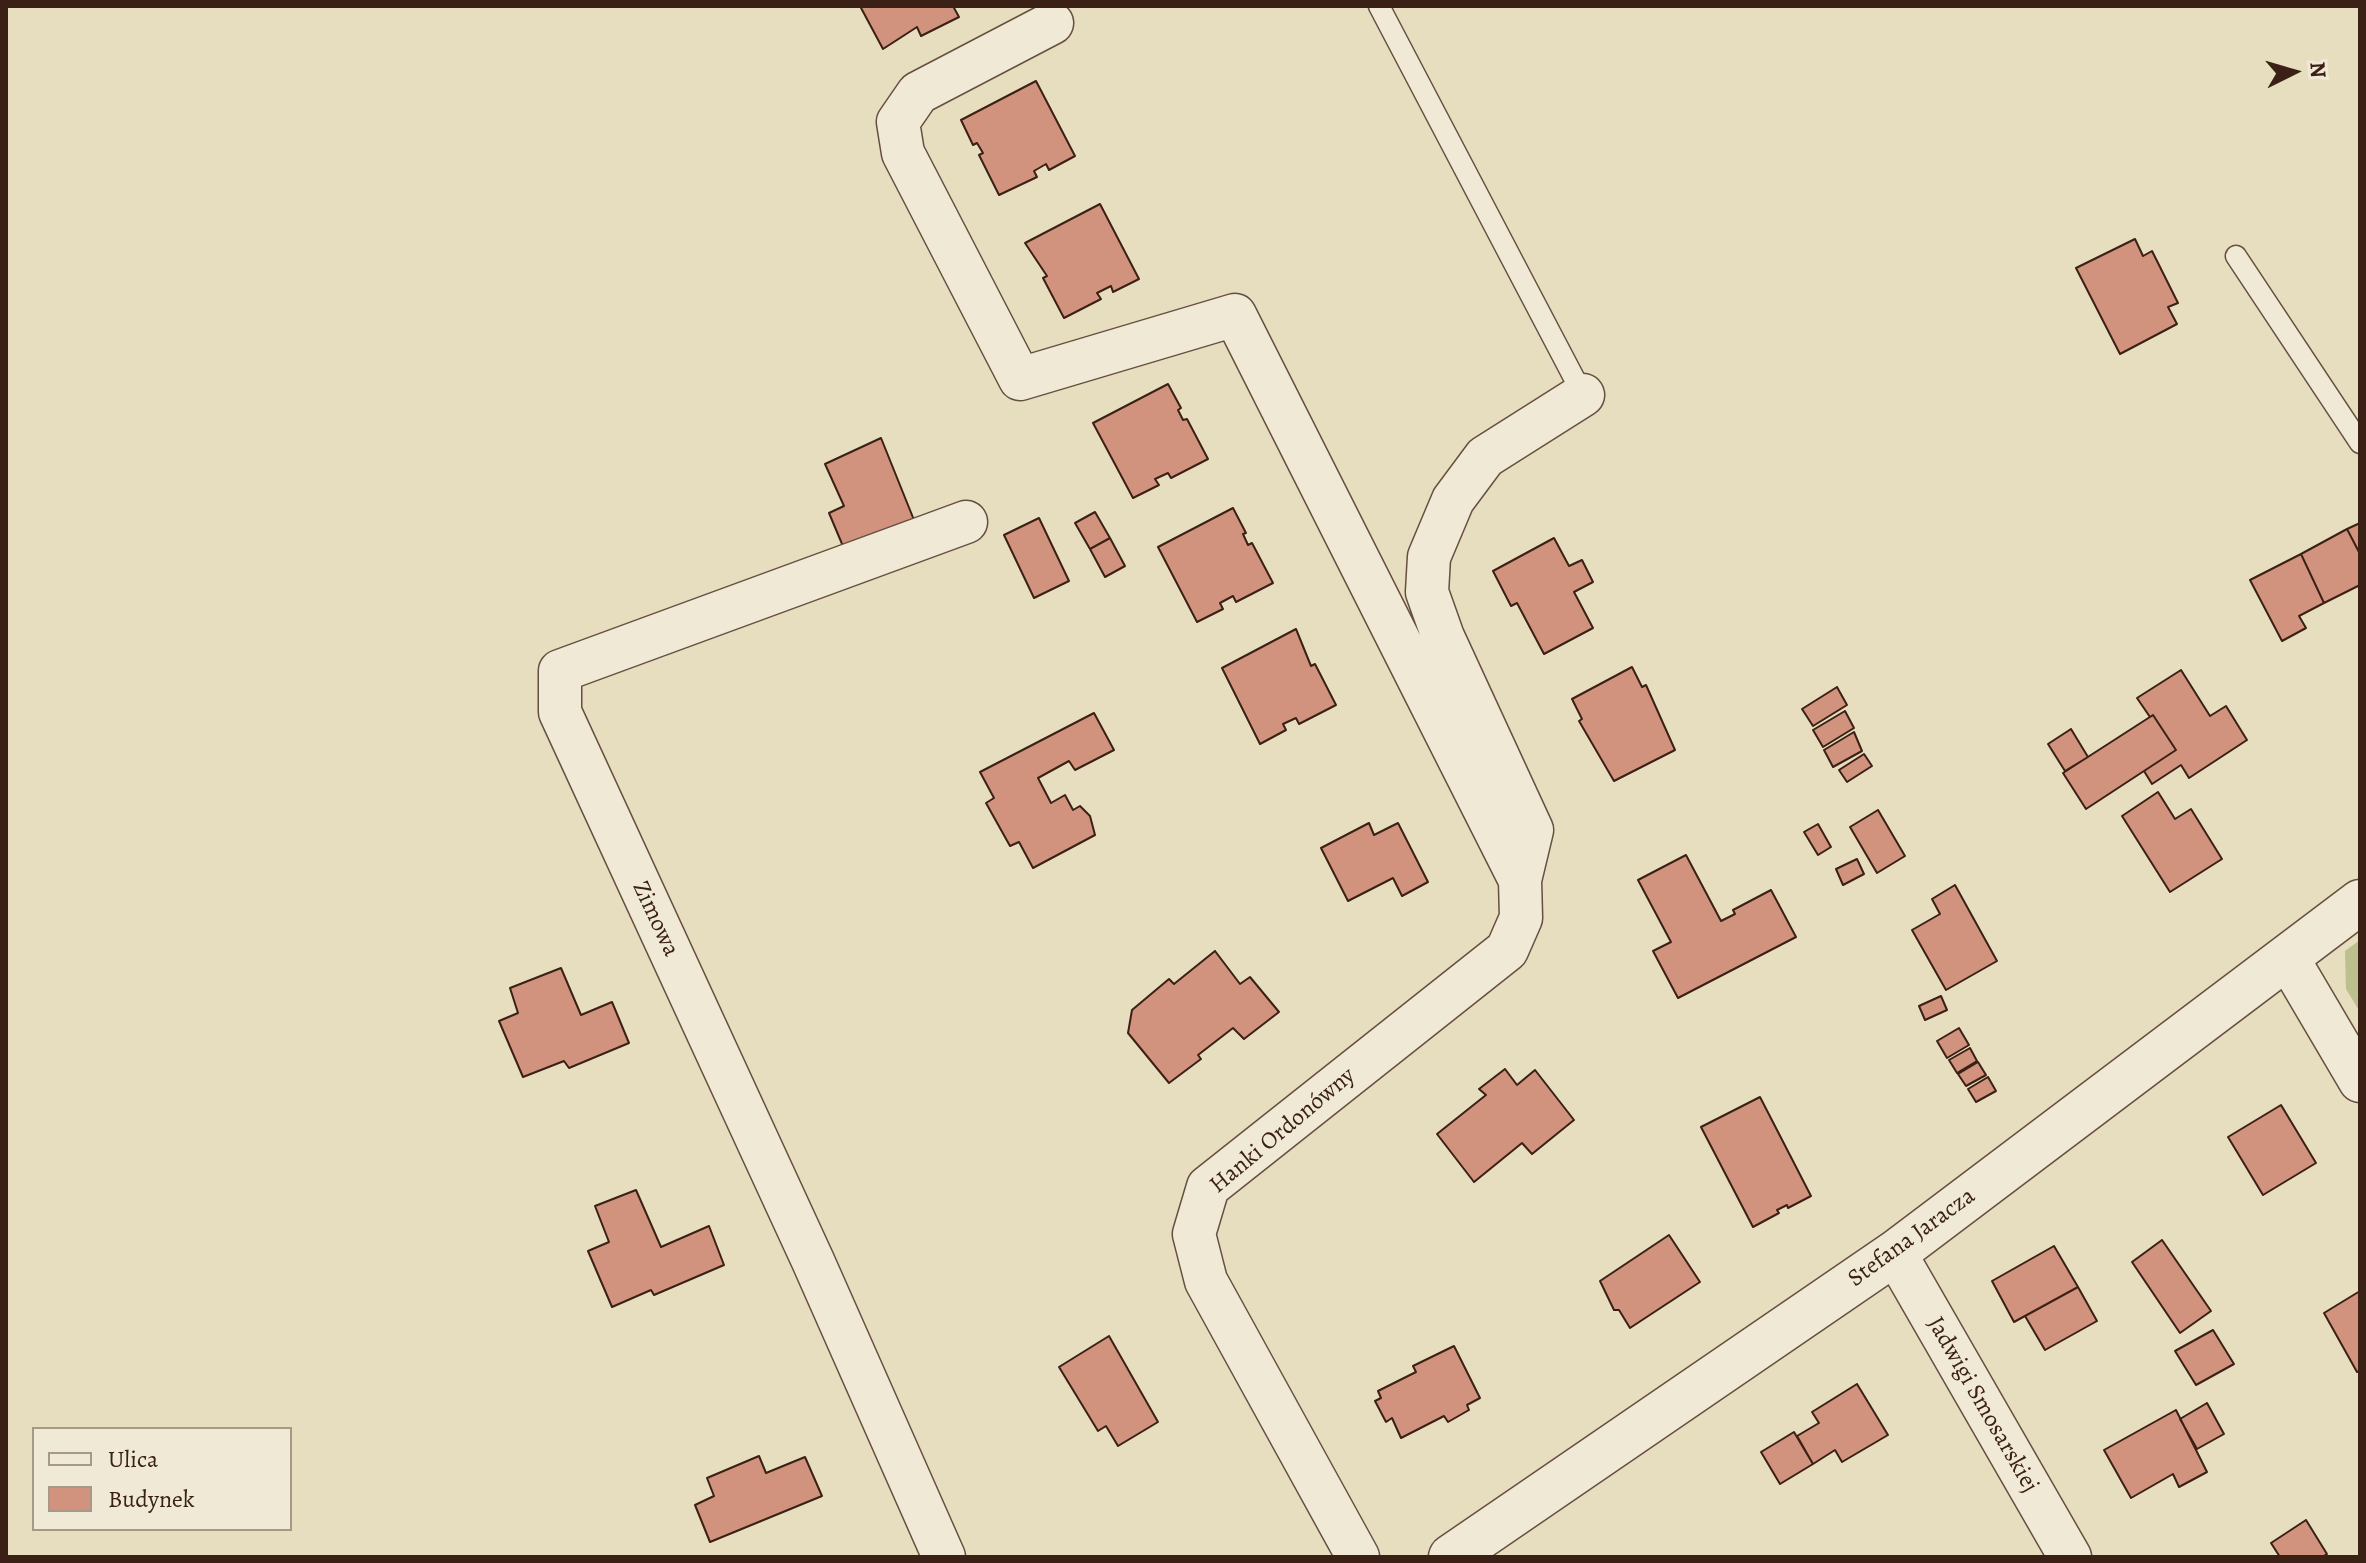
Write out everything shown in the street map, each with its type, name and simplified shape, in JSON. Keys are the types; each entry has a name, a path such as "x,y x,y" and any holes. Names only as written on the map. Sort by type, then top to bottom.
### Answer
{"street":[{"name":"Hanki Ordonówny","path":"1052,23 918,93 898,122 903,153 1020,379 1235,315 1520,880"},
{"name":"Hanki Ordonówny","path":"1358,1557 1206,1281 1194,1234 1208,1187 1507,950 1521,918 1520,880 1532,830 1443,637 1427,592 1429,557 1453,500 1485,457 1583,395"},
{"name":"Zimowa","path":"944,1557 813,1261 560,712 560,671 966,522"},
{"name":"Stefana Jaracza","path":"1451,1557 1895,1253 2360,902"},
{"path":"2287,957 2360,1081"},
{"name":"Jadwigi Smosarskiej","path":"1895,1253 2070,1557"}],"lane":[{"path":"1379,6 1583,395"},
{"path":"2236,256 2360,443"}],"green space":[{"path":"2360,940 2360,1012 2346,989 2345,951"}],"building":[{"path":"860,6 953,6 959,17 921,36 917,27 883,49"},
{"path":"1036,81 1075,156 1049,170 1046,164 1034,171 1037,177 999,195 979,155 983,153 977,143 973,145 961,120"},
{"path":"1100,204 1139,279 1113,292 1111,286 1097,293 1101,299 1064,318 1043,278 1047,276 1025,243"},
{"path":"2135,239 2143,256 2152,251 2178,303 2168,307 2177,324 2120,354 2076,268"},
{"path":"1168,384 1181,408 1178,410 1183,420 1187,419 1208,459 1171,478 1168,473 1155,479 1159,485 1133,498 1093,423"},
{"path":"881,438 914,520 845,551 829,513 844,506 825,464"},
{"path":"1233,508 1246,533 1243,534 1248,545 1252,543 1273,583 1236,602 1233,596 1220,603 1223,609 1197,622 1158,547"},
{"path":"1095,512 1110,538 1090,549 1075,523"},
{"path":"1039,518 1069,581 1034,598 1004,535"},
{"path":"2360,523 2360,554 2347,529"},
{"path":"2347,529 2360,554 2360,585 2324,603 2301,554"},
{"path":"1110,538 1125,566 1105,577 1090,549"},
{"path":"1554,538 1569,566 1582,560 1593,582 1574,592 1593,628 1544,654 1517,603 1511,606 1493,571"},
{"path":"2301,554 2324,603 2299,616 2306,628 2282,641 2250,580"},
{"path":"1296,629 1311,666 1315,664 1336,705 1299,724 1296,718 1283,724 1286,730 1260,744 1222,668"},
{"path":"1632,667 1642,687 1646,685 1675,750 1614,781 1579,721 1582,719 1572,699"},
{"path":"2181,670 2210,716 2226,706 2247,740 2189,778 2181,765 2152,784 2144,771 2176,750 2153,715 2150,717 2137,698"},
{"path":"1837,687 1847,705 1813,726 1802,709"},
{"path":"1845,711 1854,728 1823,747 1813,730"},
{"path":"1094,713 1114,750 1075,770 1069,761 1038,778 1051,803 1065,795 1073,810 1080,806 1090,816 1095,835 1033,868 1019,842 1010,846 986,803 994,798 980,772"},
{"path":"2153,715 2176,750 2086,809 2063,773"},
{"path":"2071,729 2088,757 2065,771 2048,744"},
{"path":"1854,732 1862,751 1833,767 1824,750"},
{"path":"1864,754 1872,766 1847,782 1839,770"},
{"path":"2158,792 2175,819 2191,809 2222,859 2170,892 2122,816"},
{"path":"1878,810 1905,856 1877,873 1850,827"},
{"path":"1369,823 1374,835 1398,823 1428,882 1402,896 1393,878 1348,901 1321,848"},
{"path":"1818,824 1831,847 1818,855 1804,832"},
{"path":"1686,855 1721,921 1735,914 1733,910 1771,890 1796,937 1678,998 1653,951 1671,942 1638,880"},
{"path":"1857,859 1864,874 1843,885 1836,869"},
{"path":"1955,885 1997,961 1946,990 1912,930 1940,914 1932,899"},
{"path":"1215,951 1240,984 1250,977 1279,1012 1244,1039 1233,1028 1198,1055 1201,1059 1169,1083 1128,1033 1132,1010 1169,979 1174,984"},
{"path":"561,968 581,1015 612,1002 629,1043 569,1068 564,1061 523,1077 499,1021 518,1013 510,988"},
{"path":"1941,996 1947,1010 1925,1020 1919,1006"},
{"path":"1959,1028 1969,1045 1947,1058 1937,1041"},
{"path":"1970,1048 1977,1061 1957,1073 1949,1060"},
{"path":"1978,1062 1986,1075 1966,1086 1958,1074"},
{"path":"1505,1069 1517,1085 1535,1070 1574,1120 1532,1154 1522,1143 1474,1182 1437,1134 1486,1095 1479,1089"},
{"path":"1988,1077 1996,1091 1976,1102 1968,1089"},
{"path":"1760,1097 1811,1196 1777,1210 1779,1213 1753,1227 1701,1127"},
{"path":"2281,1105 2316,1163 2263,1195 2228,1137"},
{"path":"636,1190 661,1247 709,1226 724,1265 654,1295 651,1290 612,1307 588,1251 609,1242 595,1206"},
{"path":"1669,1235 1700,1282 1630,1328 1619,1310 1614,1310 1600,1281"},
{"path":"2162,1240 2211,1311 2180,1333 2132,1262"},
{"path":"2054,1246 2078,1287 2014,1322 1992,1281"},
{"path":"2078,1287 2097,1321 2045,1350 2025,1316"},
{"path":"2360,1291 2360,1371 2357,1372 2324,1313"},
{"path":"2213,1330 2234,1364 2196,1385 2175,1351"},
{"path":"1109,1336 1158,1422 1118,1446 1106,1426 1098,1431 1059,1367"},
{"path":"1454,1346 1480,1398 1467,1405 1469,1410 1448,1422 1444,1416 1401,1438 1392,1418 1386,1422 1375,1401 1381,1398 1378,1391 1416,1372 1413,1366"},
{"path":"1857,1384 1888,1435 1842,1462 1835,1450 1813,1464 1797,1436 1819,1423 1812,1412"},
{"path":"2207,1403 2224,1434 2197,1449 2180,1419"},
{"path":"2176,1410 2207,1472 2179,1487 2173,1474 2131,1498 2104,1450"},
{"path":"1794,1432 1813,1464 1780,1484 1761,1452"},
{"path":"759,1456 766,1473 805,1457 822,1496 710,1542 695,1505 714,1496 707,1478"},
{"path":"2306,1520 2327,1554 2322,1557 2280,1557 2271,1543"}]}
